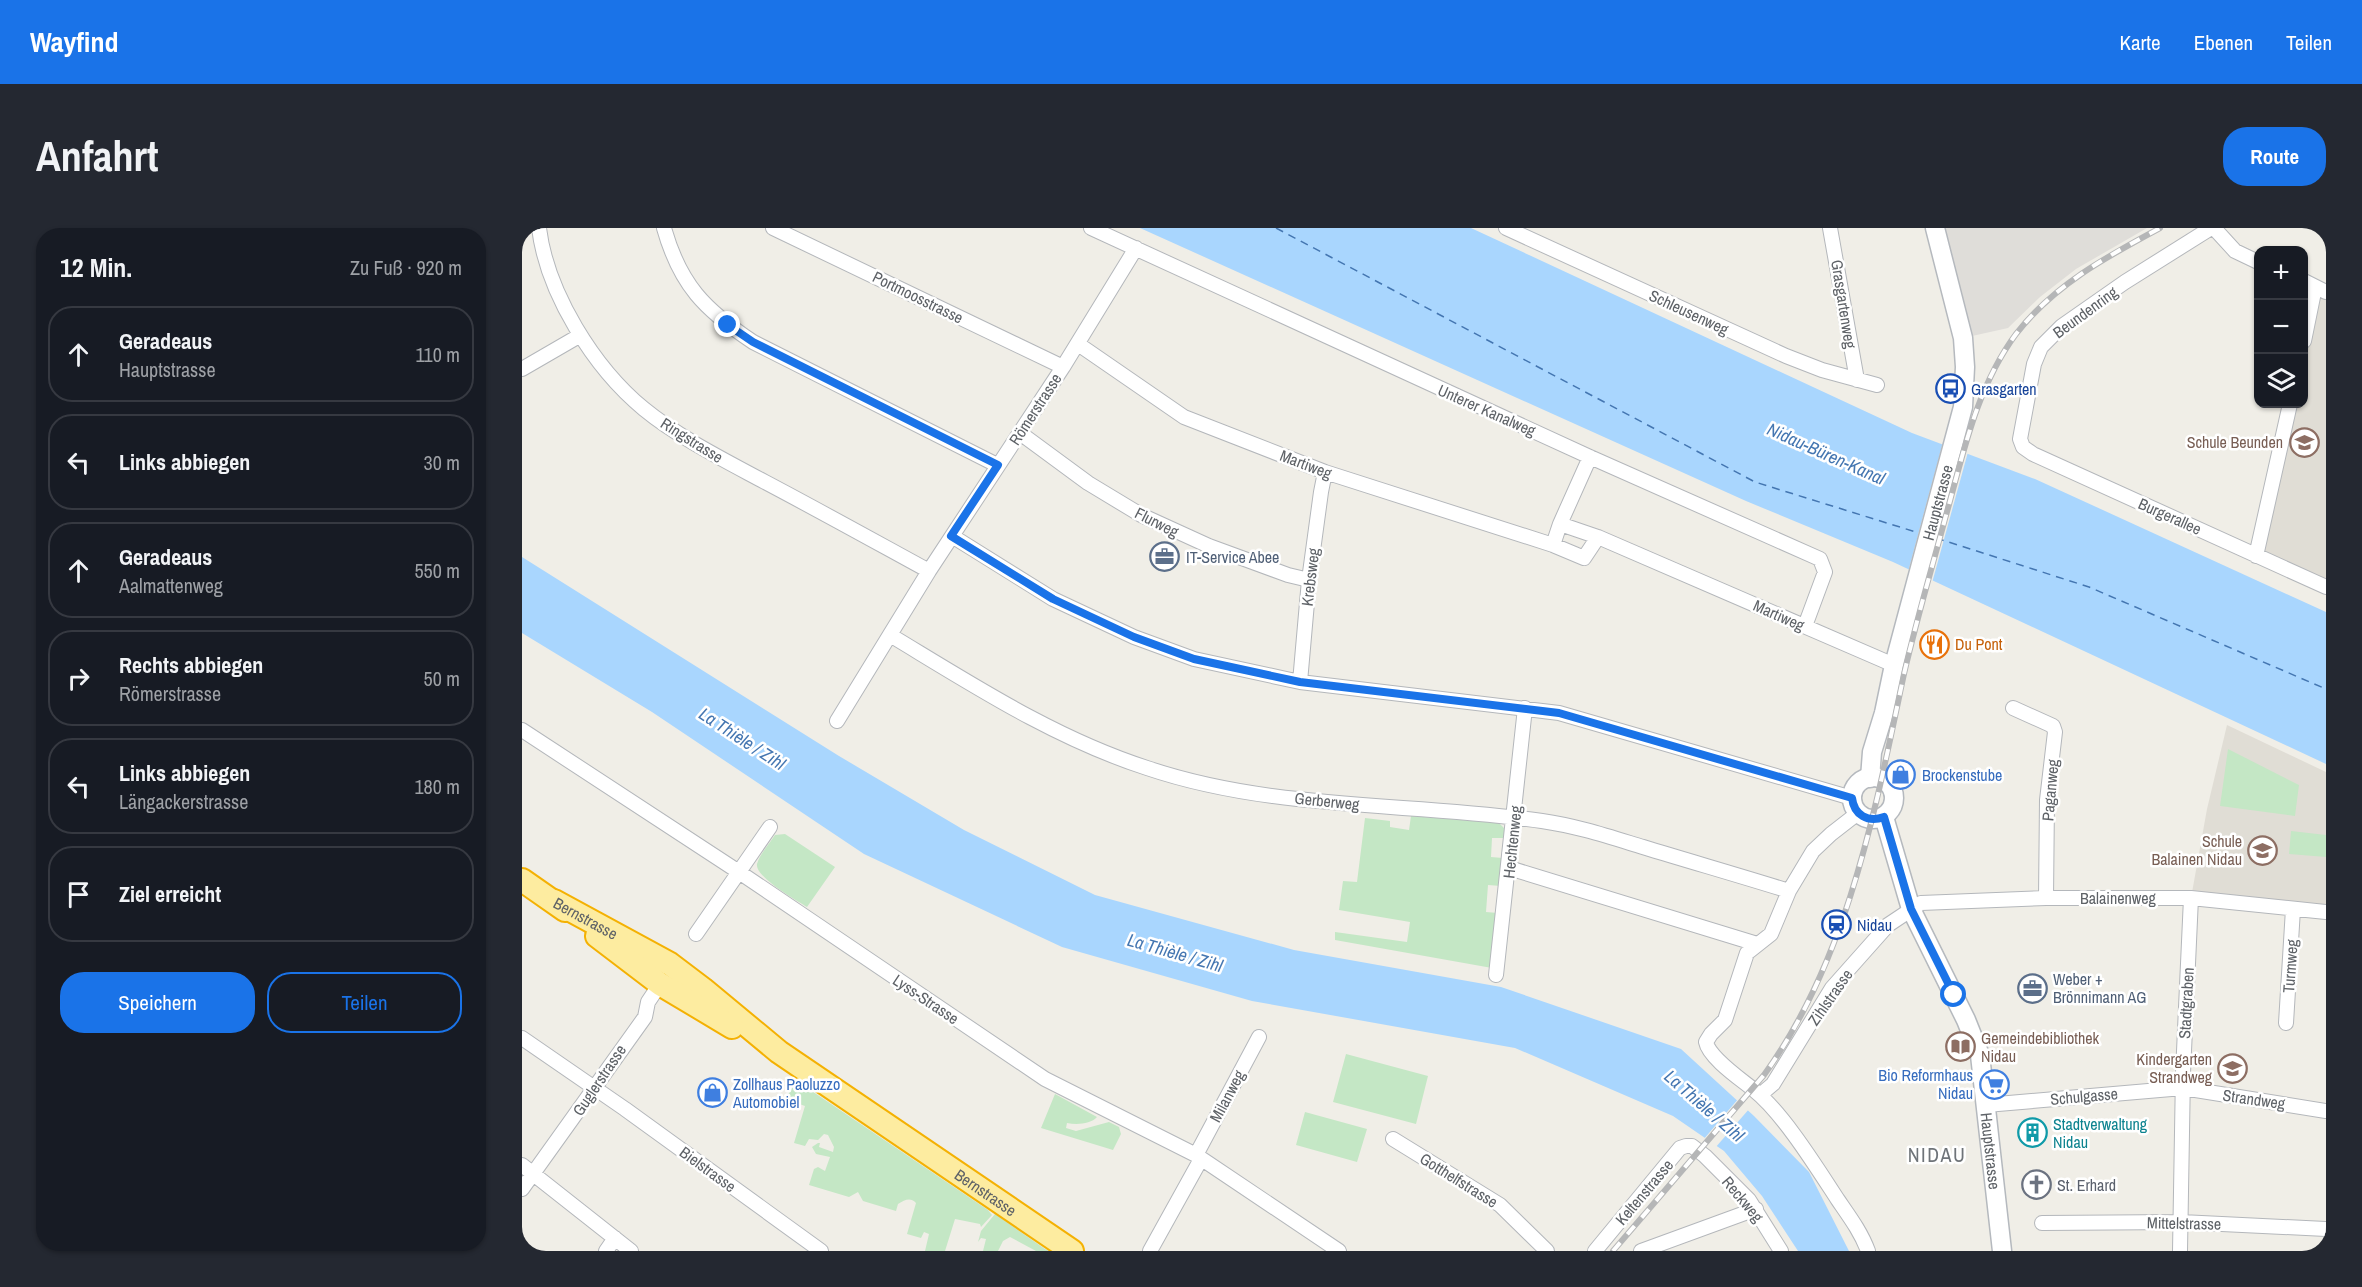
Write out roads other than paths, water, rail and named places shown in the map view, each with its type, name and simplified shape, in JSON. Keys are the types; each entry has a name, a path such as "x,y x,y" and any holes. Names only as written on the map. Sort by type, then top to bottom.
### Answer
{"highway":[{"path":"522,880 554,901"},
{"name":"Bernstrasse","path":"554,901 660,984 779,1052 1072,1251"},
{"name":"Bernstrasse","path":"554,901 670,964 704,989 779,1052"},
{"path":"660,984 680,982 704,989"}],"main road":[{"name":"Hauptstrasse","path":"1870,778 1872,752 1959,426 1964,384 1964,350 1935,228"},
{"path":"1870,778 1878,778 1887,783 1894,793 1893,807 1884,817 1872,819 1855,806 1856,787 1860,782 1870,778"},
{"name":"Hauptstrasse","path":"1884,817 1911,909 1966,1020 1980,1055 2002,1251"}],"street":[{"name":"Ringstrasse","path":"539,228 555,285 579,336 617,384 645,410 738,468 929,571"},
{"path":"664,228 680,271 700,301 728,325 753,342 998,465"},
{"name":"Portmoosstrasse","path":"773,228 1063,367"},
{"name":"Unterer Kanalweg","path":"1091,228 1590,457 1820,559 1825,572 1805,626"},
{"name":"Schleusenweg","path":"1506,228 1786,356 1822,370 1877,385"},
{"name":"Grasgartenweg","path":"1830,228 1857,380"},
{"path":"2212,228 2235,251 2254,260"},
{"name":"Beundenring","path":"2020,439 2034,364 2041,347 2062,326 2125,282 2212,228"},
{"name":"Römerstrasse","path":"837,721 951,536 1063,367 1136,248"},
{"path":"2308,321 2315,286"},
{"path":"522,369 579,336"},
{"name":"Martiweg","path":"1077,344 1184,417 1325,472 1553,545 1584,558 1598,537"},
{"path":"2256,556 2289,408"},
{"name":"Flurweg","path":"1020,433 1088,483 1141,515 1209,546 1288,575 1309,580"},
{"name":"Burgerallee","path":"2020,439 2023,447 2033,454 2326,587"},
{"path":"1553,545 1590,457"},
{"name":"Krebsweg","path":"1300,682 1309,580 1325,472"},
{"name":"Martiweg","path":"1560,524 1598,537 1894,665"},
{"path":"951,536 1053,599 1134,637 1194,659 1300,682 1525,708 1592,721 1855,806 1813,851 1789,891 1771,934 1766,940 1750,949 1742,965 1725,1020 1706,1042 1709,1050 1740,1080 1761,1095 1816,1167 1862,1236 1868,1251"},
{"name":"Gerberweg","path":"890,635 1015,710 1055,731 1088,747 1159,772 1207,785 1295,798 1515,817 1573,826 1789,891"},
{"name":"Hechtenweg","path":"1496,975 1515,817 1525,708"},
{"name":"Paganweg","path":"2013,708 2053,726 2055,732 2047,800 2046,898"},
{"name":"Lyss-Strasse","path":"522,730 740,872 1045,1079 1082,1100 1198,1157 1339,1251"},
{"path":"696,934 770,827"},
{"path":"1509,868 1757,944"},
{"name":"Balainenweg","path":"1911,909 1922,903 1934,901 2191,898 2326,912"},
{"name":"Stadtgraben","path":"2180,1251 2183,1088 2191,898"},
{"name":"Zihlstrasse","path":"1761,1095 1773,1084 1832,988 1888,925 1911,909"},
{"name":"Turmweg","path":"2286,1023 2293,909"},
{"name":"Guglerstrasse","path":"522,1190 645,1017 648,1002 660,984"},
{"name":"Milanweg","path":"1150,1251 1259,1036"},
{"name":"Bielstrasse","path":"522,1038 821,1251"},
{"name":"Schulgasse","path":"1986,1105 2183,1088"},
{"name":"Strandweg","path":"2183,1088 2326,1111"},
{"name":"Gotthelfstrasse","path":"1393,1139 1500,1205 1547,1251"},
{"name":"Keltenstrasse","path":"1595,1251 1680,1148 1692,1146 1699,1151"},
{"name":"Reckweg","path":"1699,1151 1756,1209 1781,1251"},
{"path":"522,1165 631,1251"},
{"path":"1641,1251 1756,1209"},
{"name":"Mittelstrasse","path":"2042,1223 2181,1222 2326,1229"},
{"path":"606,1251 615,1238"}],"water":[{"name":"Nidau-Büren-Kanal","path":"1140,228 1471,228 1912,433 2035,479 2326,612 2326,764 1893,562 1746,501"},
{"name":"La Thièle / Zihl","path":"522,557 839,756 964,830 1095,895 1294,950 1501,987 1681,1049 1754,1116 1809,1172 1849,1251 1798,1251 1762,1196 1724,1151 1673,1116 1515,1048 1252,1001 1062,947 864,854 652,712 522,633"}],"railway":[{"path":"1613,1251 1764,1075 1793,1030 1817,983 1838,933 1855,882 1882,778 1924,596 1972,423 2002,355 2031,317 2064,287 2101,261 2160,228"}],"place":[{"name":"Grasgarten","path":"1950,389"},
{"name":"Schule Beunden","path":"2304,442"},
{"name":"IT-Service Abee","path":"1165,557"},
{"name":"Du Pont","path":"1934,644"},
{"name":"Brockenstube","path":"1901,775"},
{"name":"Schule Balainen Nidau","path":"2263,850"},
{"name":"Nidau","path":"1836,925"},
{"name":"Weber + Brönnimann AG","path":"2032,988"},
{"name":"Gemeindebibliothek Nidau","path":"1960,1047"},
{"name":"Kindergarten Strandweg","path":"2233,1068"},
{"name":"Bio Reformhaus Nidau","path":"1994,1084"},
{"name":"Zollhaus Paoluzzo Automobiel","path":"712,1093"},
{"name":"Stadtverwaltung Nidau","path":"2032,1133"},
{"name":"St. Erhard","path":"2036,1185"}],"district":[{"name":"NIDAU","path":"1937,1155"}]}
